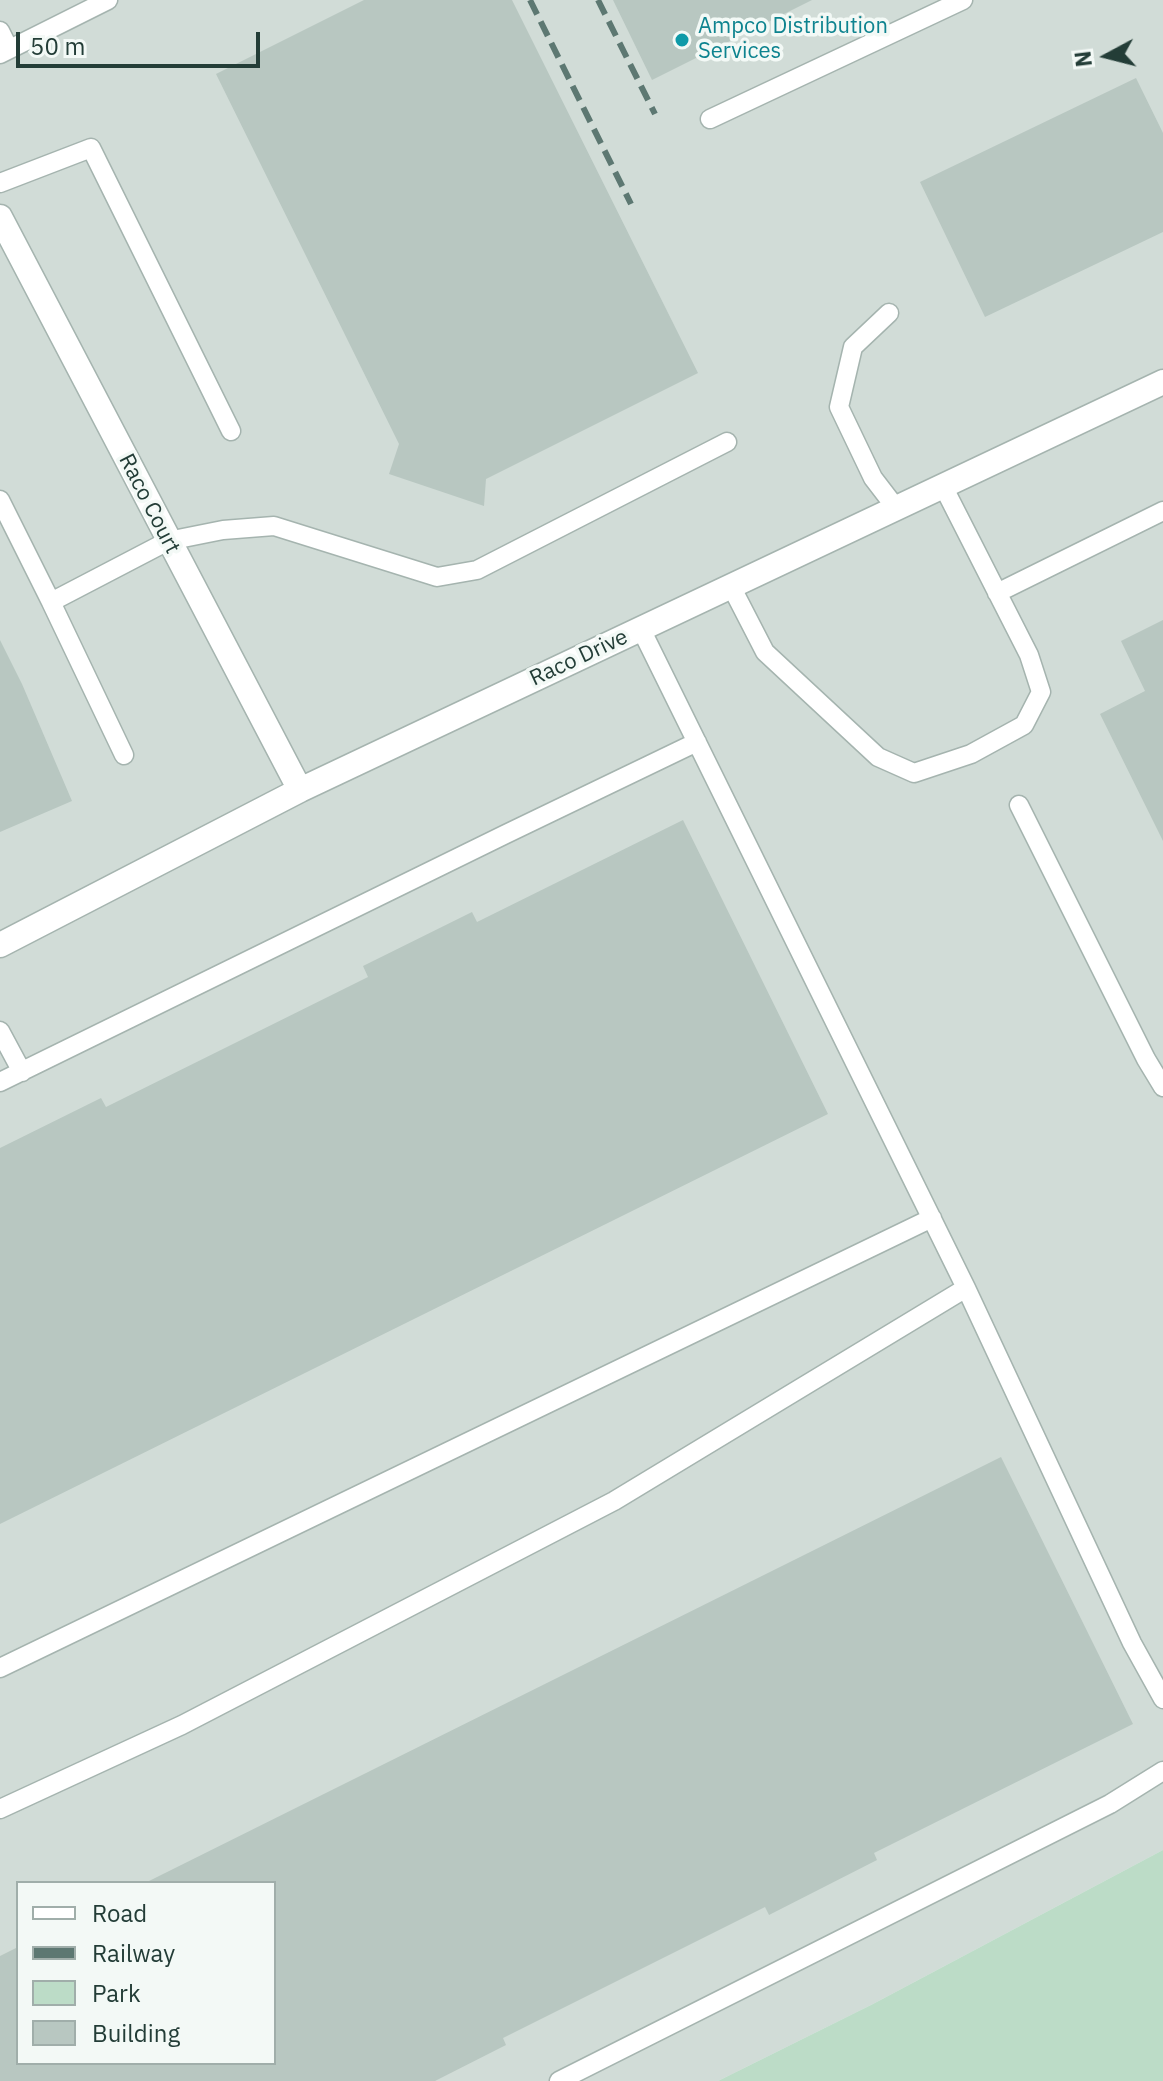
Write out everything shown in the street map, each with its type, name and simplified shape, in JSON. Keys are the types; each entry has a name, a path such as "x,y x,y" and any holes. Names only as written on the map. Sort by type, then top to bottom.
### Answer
{"street":[{"name":"Raco Court","path":"0,217 300,790"},
{"name":"Raco Drive","path":"0,945 300,790 1163,382"}],"lane":[{"path":"0,31 5,51 108,0"},
{"path":"710,119 963,0"},
{"path":"0,183 91,148 231,431"},
{"path":"889,313 853,347 839,407 873,478 896,508"},
{"path":"51,602 168,541 223,530 274,526 437,577 477,570 727,442"},
{"path":"731,586 765,652 878,757 914,773 971,754 1024,725 1041,692 1029,655 943,486"},
{"path":"0,500 124,755"},
{"path":"997,593 1163,511"},
{"path":"641,629 966,1288 1132,1643 1163,1699"},
{"path":"0,1082 697,742"},
{"path":"1019,805 1146,1059 1163,1087"},
{"path":"0,1031 22,1072"},
{"path":"0,1668 932,1218"},
{"path":"0,1809 182,1725 614,1501 966,1288"},
{"path":"559,2081 1110,1804 1163,1771"}],"shaded area":[{"path":"0,0 1163,0 1163,1850 873,2004 718,2081 0,2081"}],"green space":[{"path":"1163,1850 1163,2081 718,2081 873,2004"}],"building":[{"path":"364,0 512,0 698,373 486,479 484,506 389,474 399,444 216,74"},
{"name":"Ampco Distribution Services","path":"613,0 812,0 652,80"},
{"path":"1136,78 1163,133 1163,232 985,317 920,182"},
{"path":"1163,620 1163,841 1100,714 1145,691 1121,641"},
{"path":"0,640 72,801 0,832"},
{"path":"683,820 828,1114 0,1524 0,1148 101,1098 106,1107 368,977 363,966 472,912 477,922"},
{"path":"1001,1457 1133,1724 874,1853 877,1860 769,1915 765,1907 503,2038 506,2045 435,2081 0,2081 0,1956 16,1948 16,2065 276,2065 276,1881 149,1881"}],"railway":[{"path":"530,0 631,204"},
{"path":"598,0 655,114"}],"place":[{"name":"Ampco Distribution Services","path":"682,40"}]}
